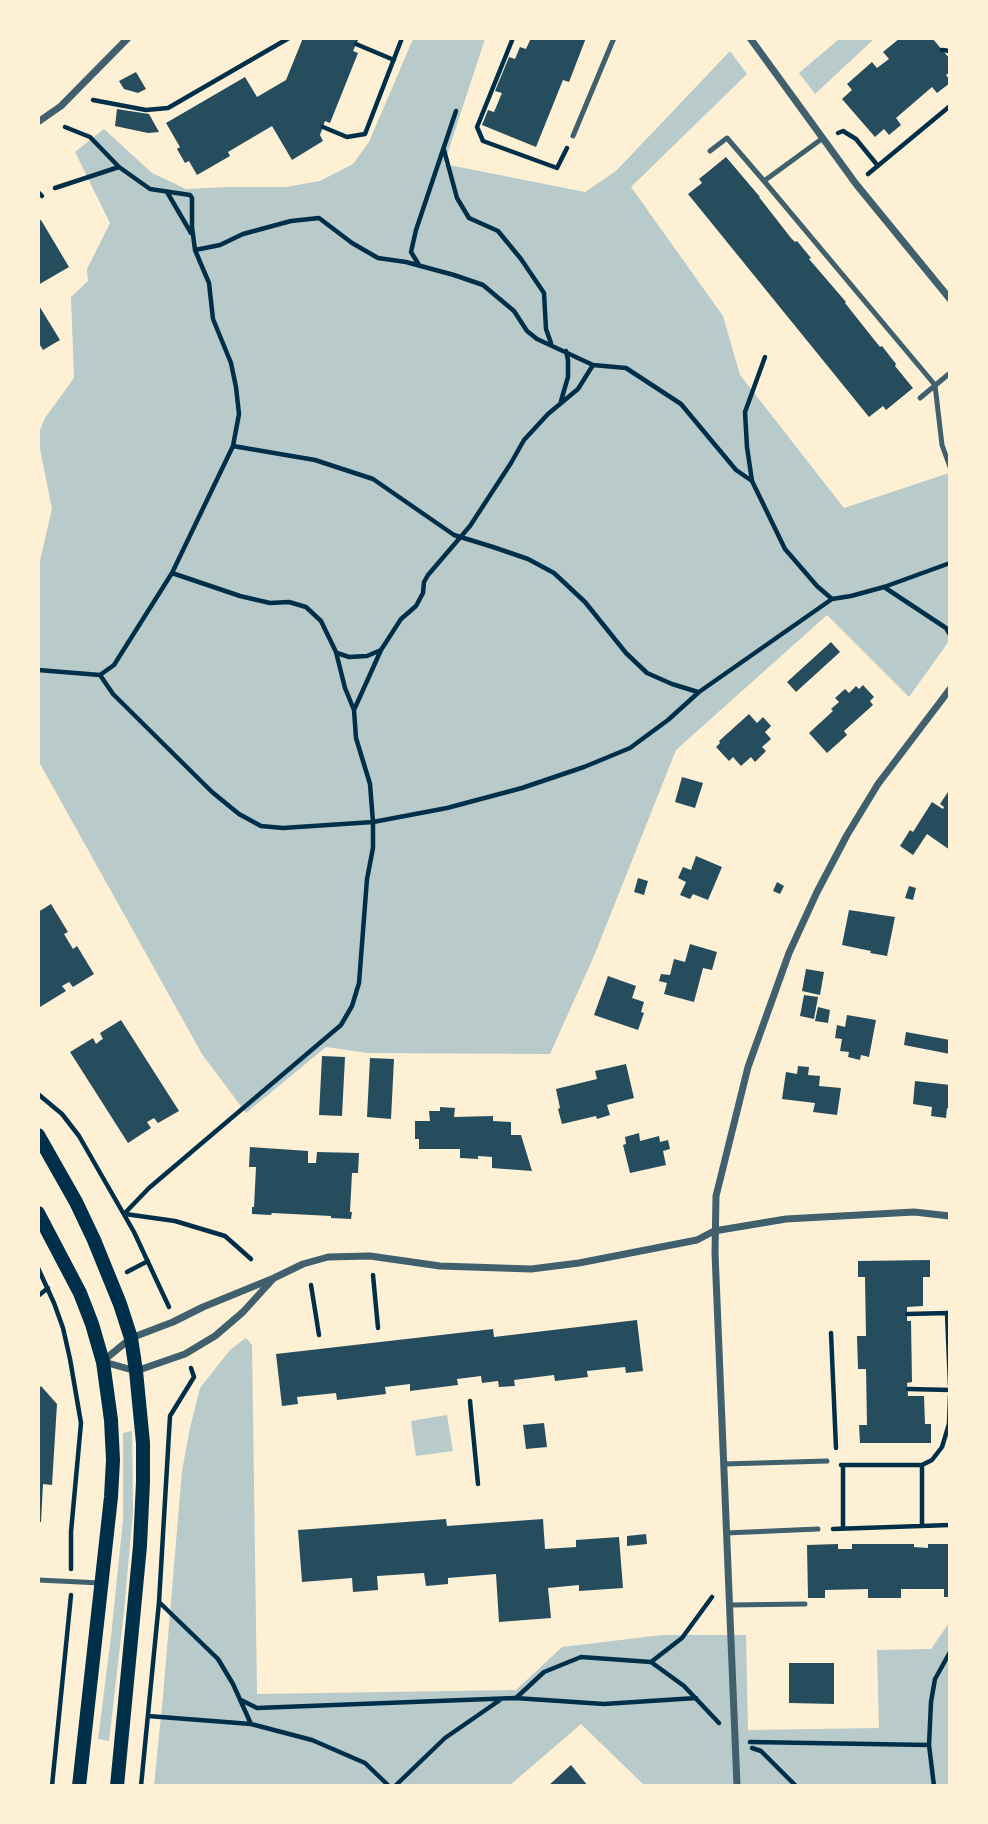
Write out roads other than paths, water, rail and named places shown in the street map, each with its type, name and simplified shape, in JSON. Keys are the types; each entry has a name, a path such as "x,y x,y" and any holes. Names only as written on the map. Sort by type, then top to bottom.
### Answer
{"main road":[{"path":"38,1135 94,1240 131,1338 136,1371 143,1482 140,1546 117,1786"},
{"path":"38,1213 80,1293 92,1324 103,1362 111,1420 111,1497 79,1786"}],"street":[{"path":"38,122 61,106 128,38"},
{"path":"750,38 856,184 950,299"},
{"path":"737,1786 714,1231 716,1196 748,1067 789,953 817,892 878,784 950,689"},
{"path":"103,1362 131,1338 303,1264 328,1258 370,1256 440,1266 531,1269 579,1263 696,1240 714,1231 786,1219 914,1212 950,1216"},
{"path":"103,1362 136,1371 185,1354 215,1336 274,1278"}],"lane":[{"path":"573,136 614,38"},
{"path":"710,150 727,138 934,385 942,446 950,467"},
{"path":"764,181 823,138"},
{"path":"920,398 950,373"},
{"path":"724,1464 827,1461"},
{"path":"726,1533 818,1529"},
{"path":"38,1580 101,1583"},
{"path":"729,1605 805,1604"}]}
